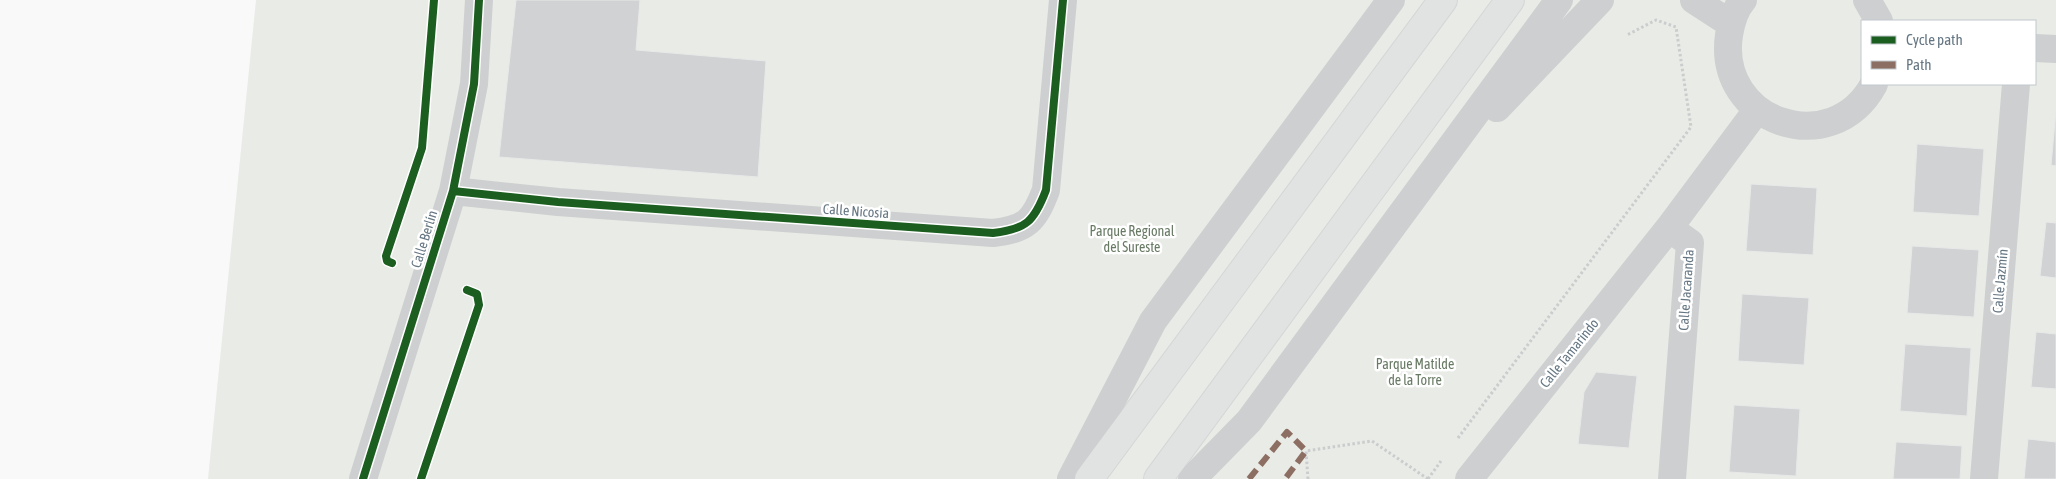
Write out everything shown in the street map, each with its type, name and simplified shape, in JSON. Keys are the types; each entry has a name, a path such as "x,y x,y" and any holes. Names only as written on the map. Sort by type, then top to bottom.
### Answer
{"main road":[{"path":"1089,479 1442,0"},
{"path":"1158,479 1510,0"}],"street":[{"name":"Calle Berlín","path":"363,479 452,191 474,84 479,0"},
{"name":"Calle Nicosia","path":"452,191 558,202 973,232 993,233 1015,230 1027,224 1038,212 1046,190 1062,0"},
{"path":"1318,98 1376,0"},
{"path":"1071,479 1152,321 1391,0"},
{"path":"1192,479 1249,421 1559,0"},
{"path":"1414,196 1600,0"},
{"path":"1694,0 1731,24"},
{"path":"1744,0 1731,24 1727,47 1730,71 1741,92 1757,110 1779,122 1803,126 1828,123 1850,112 1868,94 1873,85"},
{"path":"1868,0 1878,20"},
{"path":"2036,48 2056,48"},
{"name":"Calle Jazmín","path":"1984,479 2016,85"},
{"path":"1669,228 1757,110"},
{"name":"Calle Tamarindo","path":"1469,479 1669,228"},
{"name":"Calle Jacaranda","path":"1669,228 1690,243 1672,479"}],"path":[{"path":"1458,439 1691,128 1676,27 1656,20 1627,35"},
{"path":"1308,479 1306,452 1372,441 1428,479 1446,455"}],"green space":[{"name":"Parque Regional del Sureste","path":"256,0 2056,0 2056,479 208,479"}],"building":[{"path":"516,0 640,0 636,50 766,61 758,177 499,157"},
{"path":"2056,111 2056,166 2051,165"},
{"path":"1917,144 1984,149 1979,216 1913,212"},
{"path":"1751,184 1817,188 1813,255 1746,251"},
{"path":"2046,222 2056,223 2056,278 2040,276"},
{"path":"1912,246 1979,250 1974,317 1907,313"},
{"path":"1742,294 1809,298 1804,365 1738,361"},
{"path":"2036,332 2056,334 2056,389 2031,387"},
{"path":"1905,344 1971,348 1967,416 1900,411"},
{"path":"1596,372 1637,376 1629,448 1578,444 1584,392"},
{"path":"1734,405 1800,409 1796,476 1729,472"},
{"path":"2028,439 2056,442 2056,479 2024,479"},
{"path":"1896,442 1962,446 1960,479 1893,479"}],"marked path":[{"path":"1249,479 1287,432 1306,451 1285,479"}],"cycle path":[{"path":"392,263 387,261 386,256 422,148 434,0"},
{"path":"363,479 453,191 474,84 479,0"},
{"path":"453,191 558,202 993,233 1014,229 1033,217 1046,190 1063,0"},
{"path":"421,479 479,305 477,294 467,290"}],"park label":[{"name":"Parque Matilde de la Torre","path":"1415,372"}]}
